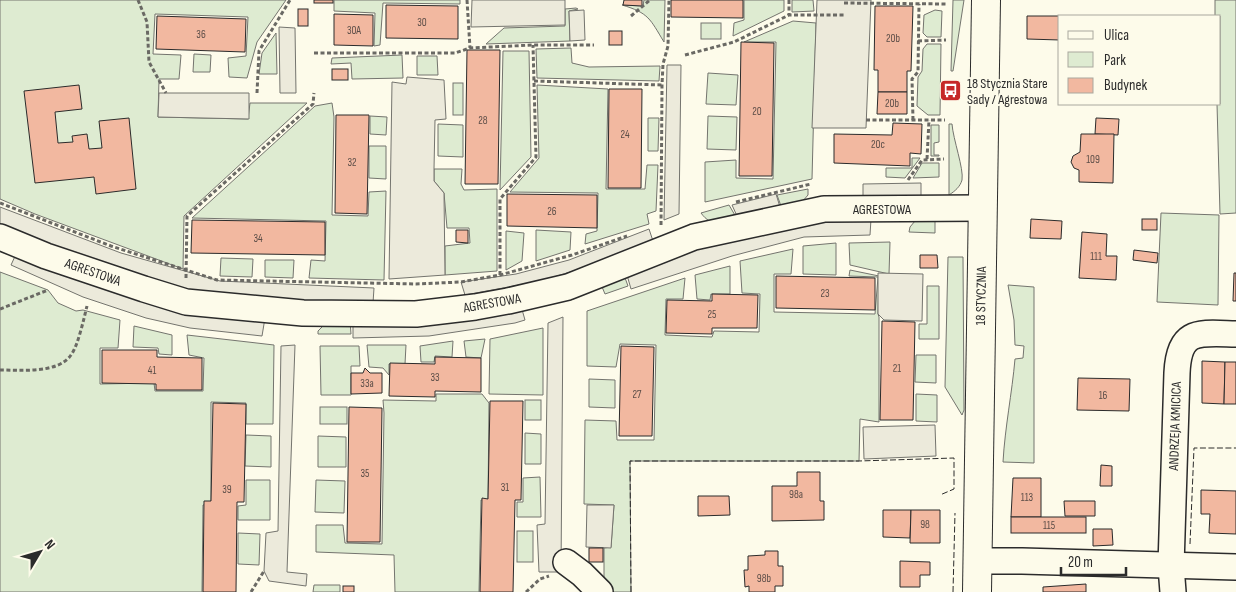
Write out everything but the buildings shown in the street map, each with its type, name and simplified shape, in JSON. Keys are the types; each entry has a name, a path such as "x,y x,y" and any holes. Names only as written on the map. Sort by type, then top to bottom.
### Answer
{"main road":[{"name":"18 STYCZNIA","path":"977,592 986,0"}],"street":[{"name":"AGRESTOWA","path":"0,237 46,256 186,302 303,313 416,314 475,307 568,287 694,237 824,209 982,208"},
{"name":"ANDRZEJA KMICICA","path":"1173,592 1170,566 1179,351 1182,344 1199,334 1236,334"},
{"path":"978,561 1236,568"},
{"path":"566,562 582,574 600,592"}],"path":[{"path":"138,0 148,22 149,62 166,93"},
{"path":"257,93 258,51 290,0"},
{"path":"467,0 470,48"},
{"path":"631,16 650,0"},
{"path":"661,225 662,85 663,64 668,46 668,0"},
{"path":"789,0 789,15"},
{"path":"844,3 919,4 931,2 947,4"},
{"path":"913,120 912,79 918,72 919,4"},
{"path":"685,55 734,42 789,15 844,14"},
{"path":"918,41 946,40"},
{"path":"500,275 500,199 536,157 533,45"},
{"path":"314,53 455,53 470,48 594,45"},
{"path":"534,81 662,85"},
{"path":"186,302 187,216 313,104 314,93"},
{"path":"866,120 945,120"},
{"path":"927,159 929,120"},
{"path":"908,180 922,160 944,159"},
{"path":"729,204 811,184"},
{"path":"0,203 103,244 217,280 398,284 461,282 500,275 632,234"},
{"path":"655,227 669,222"},
{"path":"0,309 48,290"},
{"path":"0,370 31,370 58,366 71,355 88,306"},
{"path":"251,592 264,571"}],"green space":[{"path":"0,0 286,0 257,42 247,78 229,77 228,58 246,56 248,17 155,14 153,54 181,55 179,79 159,79 158,117 248,119 250,103 307,103 184,216 183,269 35,214 0,199"},
{"path":"334,0 460,0 460,4 383,3 380,45 374,46 375,13 334,11"},
{"path":"644,0 665,0 664,42 648,18 638,11 622,5 643,6"},
{"path":"744,0 784,0 784,11 733,36 734,23 744,20"},
{"path":"792,0 813,0 814,11 792,12"},
{"path":"953,0 964,0 953,71 951,71"},
{"path":"1215,0 1236,0 1236,213 1220,214 1217,105 1221,105 1221,15 1215,15"},
{"path":"565,9 578,9 569,11 570,41 486,44 504,28 565,26"},
{"path":"935,10 942,11 941,37 927,37 923,33 924,15"},
{"path":"793,21 816,23 812,179 705,202 705,162 736,160 736,178 773,179 776,42 744,42"},
{"path":"701,23 721,23 721,39 701,39"},
{"path":"276,33 277,74 259,74 262,53"},
{"path":"927,44 941,44 940,115 928,115 917,106 918,77 922,71 923,49"},
{"path":"571,48 572,63 589,67 660,66 659,81 537,78 536,49"},
{"path":"503,51 529,51 531,157 500,190"},
{"path":"194,54 211,55 210,72 193,72"},
{"path":"402,55 403,78 352,79 351,63 331,64 332,58"},
{"path":"417,56 437,56 438,75 417,75"},
{"path":"708,73 738,75 736,105 706,104"},
{"path":"453,83 463,83 463,115 453,115"},
{"path":"537,85 608,89 606,189 645,189 647,165 658,165 656,211 647,214 649,224 585,244 586,234 597,231 598,193 510,192 539,158"},
{"path":"332,103 334,117 332,215 368,216 369,192 386,191 384,280 309,278 311,260 325,261 326,221 192,218 315,106"},
{"path":"370,116 387,117 386,135 370,134"},
{"path":"708,116 737,117 736,150 707,149"},
{"path":"648,118 659,118 658,151 648,151"},
{"path":"438,124 463,125 463,157 438,156"},
{"path":"949,124 952,124 962,180 960,185 949,195"},
{"path":"931,125 939,125 939,142 934,143 934,155 939,156 931,156"},
{"path":"369,146 386,146 386,179 369,178"},
{"path":"912,158 920,158 905,178 886,177 886,168 912,168"},
{"path":"922,163 939,163 939,177 913,178"},
{"path":"434,169 462,169 461,184 464,190 497,189 497,271 445,275 445,246 470,243 469,228 447,228 444,193 434,181"},
{"path":"808,189 808,195 802,202 781,206 777,195"},
{"path":"729,205 736,217 721,222 709,221 701,213"},
{"path":"1161,213 1219,215 1218,305 1157,302"},
{"path":"935,217 935,233 909,232 910,227 915,221"},
{"path":"536,230 571,232 570,250 536,261"},
{"path":"506,231 524,233 522,261 506,270"},
{"path":"890,242 889,274 850,265 849,243"},
{"path":"836,243 836,275 803,274 803,246"},
{"path":"793,249 791,274 774,274 774,312 875,314 878,277 849,276 850,270 879,276 879,422 860,419 859,461 630,461 631,592 609,592 604,585 604,548 611,547 614,505 584,504 585,420 616,421 617,440 654,440 656,345 620,344 616,367 587,366 587,311 685,278 683,299 666,299 665,335 712,337 714,331 759,332 760,294 742,293 740,261"},
{"path":"948,257 963,257 964,410 962,415 945,387"},
{"path":"221,258 253,259 252,277 220,276"},
{"path":"265,260 294,260 293,278 265,277"},
{"path":"730,266 730,294 711,294 710,300 697,299 695,275"},
{"path":"0,272 48,290 58,303 76,311 83,310 120,320 118,348 100,348 100,384 154,383 155,391 203,391 204,358 189,355 187,335 274,345 273,424 246,424 246,403 211,402 211,504 203,505 202,592 0,592"},
{"path":"624,275 628,286 605,294 600,282"},
{"path":"1008,285 1034,287 1034,463 1003,462 1015,359 1023,358 1024,346 1015,345 1014,320"},
{"path":"927,286 939,286 939,339 919,339 919,324 927,324"},
{"path":"350,321 351,334 318,334 318,331 324,325"},
{"path":"134,326 172,335 172,355 159,354 158,348 133,347"},
{"path":"543,328 543,395 489,394 490,339"},
{"path":"485,339 481,358 466,357 464,341"},
{"path":"453,341 452,357 435,356 434,362 421,362 420,346"},
{"path":"367,345 406,345 405,364 389,364 389,375 383,368 369,367"},
{"path":"320,346 359,346 360,366 351,366 351,395 321,395"},
{"path":"916,355 936,355 936,383 915,382"},
{"path":"589,379 615,380 615,408 589,407"},
{"path":"436,394 482,394 489,403 488,500 481,500 479,592 395,592 394,555 316,552 316,525 343,525 345,543 382,544 383,400 436,401"},
{"path":"916,394 937,395 937,422 916,421"},
{"path":"525,400 541,400 541,420 525,420"},
{"path":"320,407 347,407 347,424 320,424"},
{"path":"525,433 541,434 541,464 525,464"},
{"path":"246,435 271,436 271,467 245,466"},
{"path":"318,436 346,437 346,467 318,467"},
{"path":"540,477 541,517 517,517 517,502 523,502 523,478"},
{"path":"246,480 270,480 270,520 238,520 238,506 246,505"},
{"path":"316,480 345,481 344,513 315,512"},
{"path":"517,531 533,531 533,562 517,562"},
{"path":"238,533 260,534 259,565 238,564"},
{"path":"314,585 340,585 340,592 313,592"}],"shaded area":[{"path":"472,0 565,0 565,25 471,27"},
{"path":"817,0 871,0 866,128 812,128"},
{"path":"584,10 585,40 570,41 569,11"},
{"path":"279,27 295,28 296,93 280,93"},
{"path":"667,65 681,65 679,214 664,220"},
{"path":"407,77 444,80 446,119 435,120 434,181 444,193 445,275 389,279 392,82 406,84"},
{"path":"159,93 249,93 249,119 158,117"},
{"path":"921,183 921,198 863,197 863,184"},
{"path":"776,194 780,207 737,216 732,205"},
{"path":"0,207 121,253 220,281 374,288 373,303 275,302 210,296 136,278 0,226"},
{"path":"871,219 870,235 804,237 732,256 631,289 627,275 700,248 811,220"},
{"path":"649,229 653,241 580,269 541,281 465,295 461,282 516,274 569,260"},
{"path":"17,252 265,318 262,336 190,328 146,318 83,297 11,265"},
{"path":"878,273 923,274 922,321 884,320 878,314"},
{"path":"521,306 525,320 515,323 429,336 353,338 353,320"},
{"path":"563,317 561,572 539,572 537,525 545,524 548,323"},
{"path":"295,345 287,572 307,574 306,586 269,581 264,571 266,533 278,531 281,346"},
{"path":"935,425 936,456 864,459 863,427"},
{"path":"587,505 614,505 611,548 586,547"}],"fence":[{"path":"1190,544 1194,448 1236,448"},
{"path":"631,592 630,461 859,461 954,458 954,489 940,495"},
{"path":"953,592 955,513"}],"place":[{"name":"18 Stycznia Stare Sady / Agrestowa","path":"951,91"}]}
